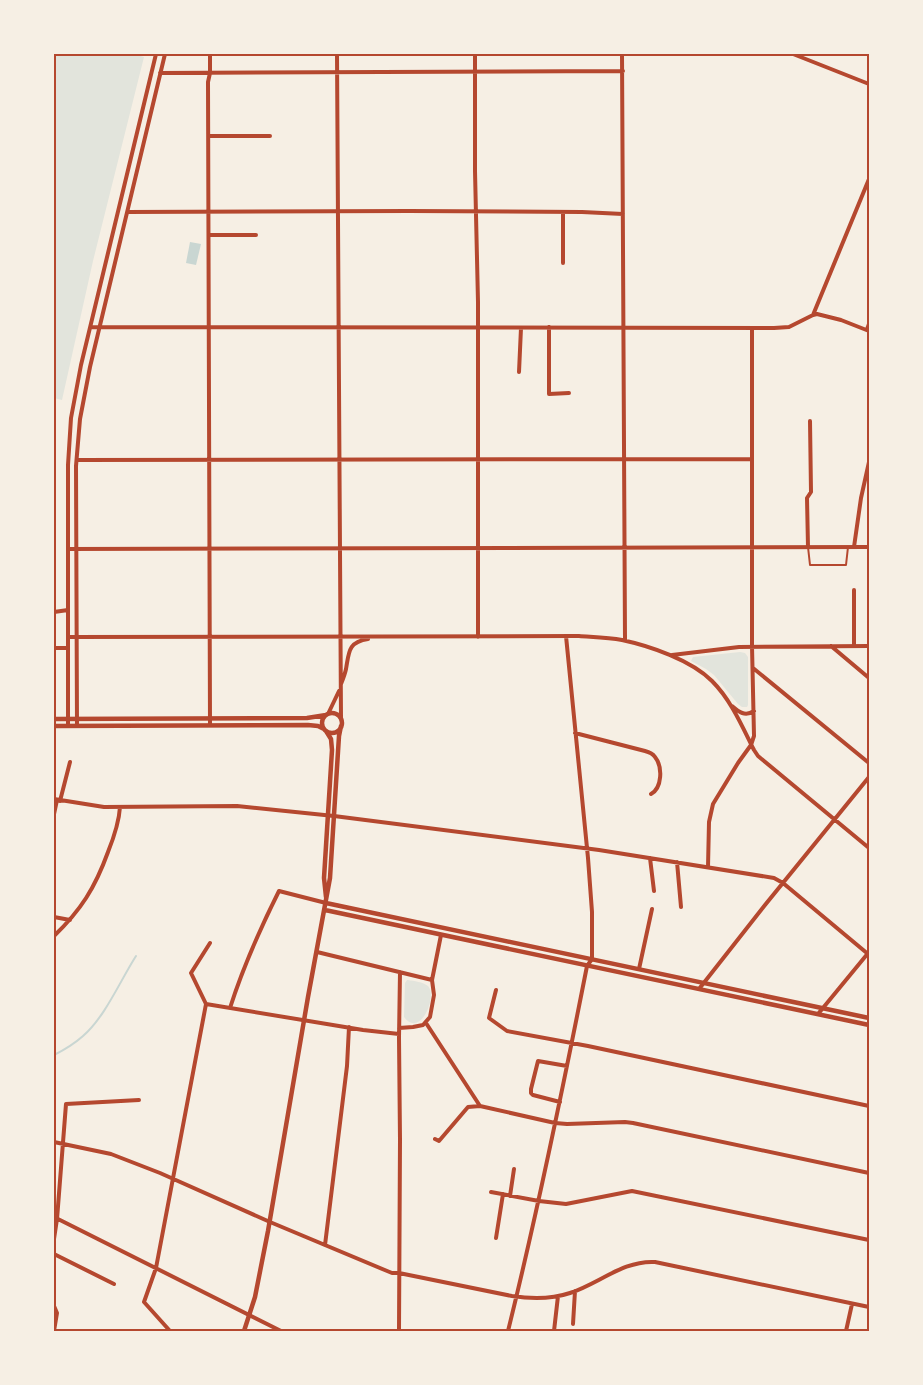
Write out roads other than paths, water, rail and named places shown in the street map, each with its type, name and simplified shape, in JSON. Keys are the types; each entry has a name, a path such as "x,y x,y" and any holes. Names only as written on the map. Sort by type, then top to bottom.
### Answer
{"street":[{"path":"68,726 69,434 74,397 90,327 156,54"},
{"path":"77,725 77,460 81,408 165,54"},
{"path":"210,54 208,82 210,725"},
{"path":"244,1331 255,1297 270,1222 330,878 341,726 338,54"},
{"path":"475,54 478,328 478,637"},
{"path":"622,54 625,640"},
{"path":"793,54 869,84"},
{"path":"160,73 622,71"},
{"path":"209,136 270,136"},
{"path":"813,314 869,179"},
{"path":"127,212 338,211 623,214"},
{"path":"563,212 563,263"},
{"path":"209,235 256,234"},
{"path":"90,327 781,328 789,327 813,314 822,315 868,330"},
{"path":"519,372 521,328"},
{"path":"550,328 549,394 569,394"},
{"path":"708,867 709,822 713,804 738,763 752,745 754,736 752,646 752,328"},
{"path":"808,547 807,498 811,492 810,421"},
{"path":"77,460 752,459"},
{"path":"854,547 861,498 869,462"},
{"path":"68,549 869,547"},
{"path":"854,590 854,646"},
{"path":"54,612 68,610"},
{"path":"508,1331 539,1201 587,966 592,959 592,912 587,848 566,636"},
{"path":"68,637 566,636 625,640 670,656 689,665 712,680 730,704 758,756 869,848"},
{"path":"326,903 324,878 332,739 322,722 340,687 350,648 357,642 375,637"},
{"path":"670,656 752,646 869,646"},
{"path":"832,646 869,678"},
{"path":"54,648 68,648"},
{"path":"753,668 869,763"},
{"path":"730,704 742,713 749,714 754,711"},
{"path":"54,719 313,718 335,714 341,719"},
{"path":"54,726 308,724 336,732 341,726"},
{"path":"575,733 654,755 658,762 660,778 656,791 651,794"},
{"path":"54,814 70,762"},
{"path":"699,989 869,777"},
{"path":"57,800 91,806 120,807 230,805 334,816 587,848 774,878 783,883 868,953 818,1014"},
{"path":"54,936 70,920 88,896 118,824 120,807"},
{"path":"650,858 654,891"},
{"path":"677,862 681,907"},
{"path":"230,1008 251,950 279,891 326,903 869,1018"},
{"path":"639,969 652,909"},
{"path":"325,910 869,1025"},
{"path":"54,917 70,920"},
{"path":"399,1028 419,1026 426,1023 430,1017 434,999 432,980 441,935"},
{"path":"170,1331 144,1302 156,1268 206,1004 191,973 210,943"},
{"path":"316,952 432,980"},
{"path":"399,1331 400,972"},
{"path":"496,990 489,1018 507,1031 869,1106"},
{"path":"206,1004 399,1034"},
{"path":"426,1023 480,1106"},
{"path":"325,1245 347,1066 348,1027"},
{"path":"560,1102 533,1095 531,1094 531,1089 538,1061 567,1066"},
{"path":"54,1239 66,1104 139,1100"},
{"path":"435,1139 439,1141 468,1107 480,1106 555,1123 625,1122 869,1173"},
{"path":"54,1142 111,1154 173,1178 270,1222 389,1272 529,1298 558,1296 575,1291 627,1267 650,1262 869,1308"},
{"path":"510,1196 514,1169"},
{"path":"491,1192 566,1204 632,1191 869,1240"},
{"path":"496,1238 503,1194"},
{"path":"55,1218 281,1331"},
{"path":"54,1254 114,1284"},
{"path":"572,1324 575,1291"},
{"path":"554,1331 558,1296"},
{"path":"846,1331 852,1304"},
{"path":"54,1306 57,1313 54,1331"}],"lane":[{"path":"868,330 869,321"},
{"path":"808,547 810,565 846,565 848,547"}],"waterway":[{"path":"54,1055 76,1042 91,1028 105,1009 136,956"}]}
